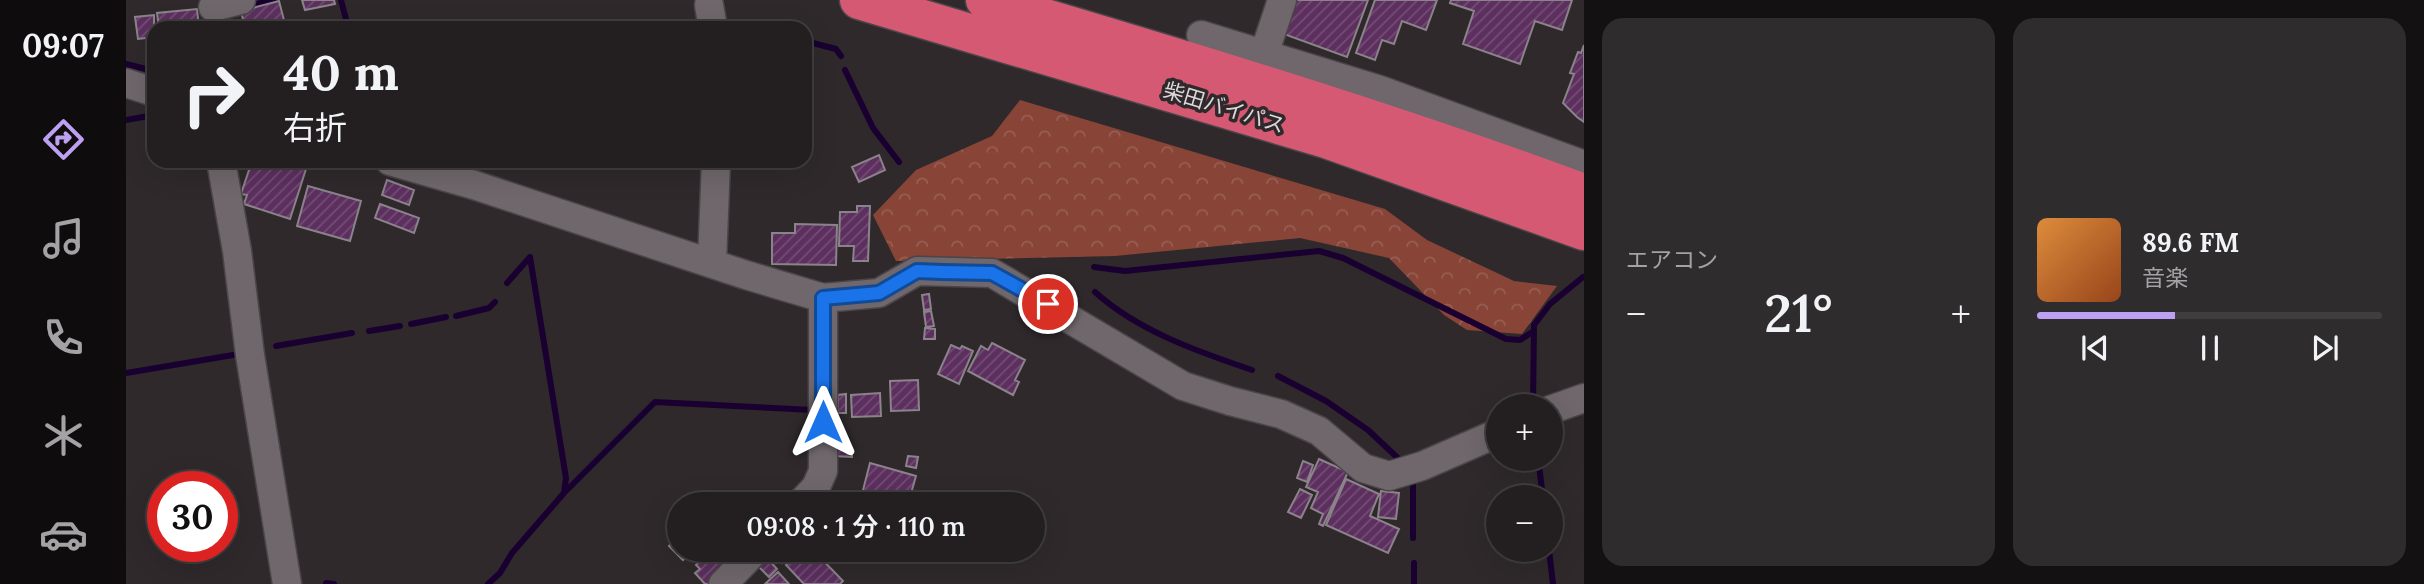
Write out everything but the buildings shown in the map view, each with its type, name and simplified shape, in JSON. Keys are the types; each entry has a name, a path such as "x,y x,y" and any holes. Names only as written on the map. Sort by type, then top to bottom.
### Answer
{"highway":[{"name":"柴田バイパス","path":"859,0 1326,139 1584,231"},
{"name":"柴田バイパス","path":"985,0 1259,68 1584,193"}],"street":[{"path":"214,12 241,0"},
{"path":"1259,68 1282,0"},
{"path":"1201,35 1259,68 1380,90 1584,164"},
{"path":"126,83 147,90"},
{"path":"222,168 287,584"},
{"path":"414,168 823,298 879,293 917,271 992,273 1183,386 1281,414 1319,431 1363,468 1389,476 1422,466 1486,438"},
{"path":"712,264 716,168"},
{"path":"811,492 823,471 823,298"},
{"path":"1563,405 1584,398"},
{"path":"723,584 744,562"}],"green space":[{"path":"1020,100 1385,209 1427,240 1514,281 1557,286 1522,334 1467,330 1444,315 1389,258 1300,238 1115,256 896,261 873,215 916,170 992,136"}],"waterway":[{"path":"248,6 273,0"},
{"path":"341,0 346,21"},
{"path":"224,13 226,21"},
{"path":"812,43 836,49 841,56"},
{"path":"126,64 147,69"},
{"path":"845,70 873,128 899,162"},
{"path":"126,120 147,116"},
{"path":"1094,267 1125,271 1319,251 1343,258 1506,339 1520,340 1534,331"},
{"path":"488,584 500,573 512,553 564,493 566,478 530,257 507,283"},
{"path":"1533,394 1534,325 1550,304 1583,277"},
{"path":"1095,292 1130,318 1170,339 1252,370"},
{"path":"456,316 489,308 495,302"},
{"path":"411,324 446,317"},
{"path":"369,331 400,326"},
{"path":"276,346 352,333"},
{"path":"126,373 233,355"},
{"path":"1278,376 1326,401 1368,430 1402,462"},
{"path":"564,493 655,402 813,410"},
{"path":"1540,471 1541,485"},
{"path":"1413,477 1413,538"},
{"path":"1550,562 1553,584"},
{"path":"1414,563 1414,584"},
{"path":"326,583 334,584"}],"route":[{"path":"823,422 823,298 879,293 917,271 992,273 1048,304"}]}
